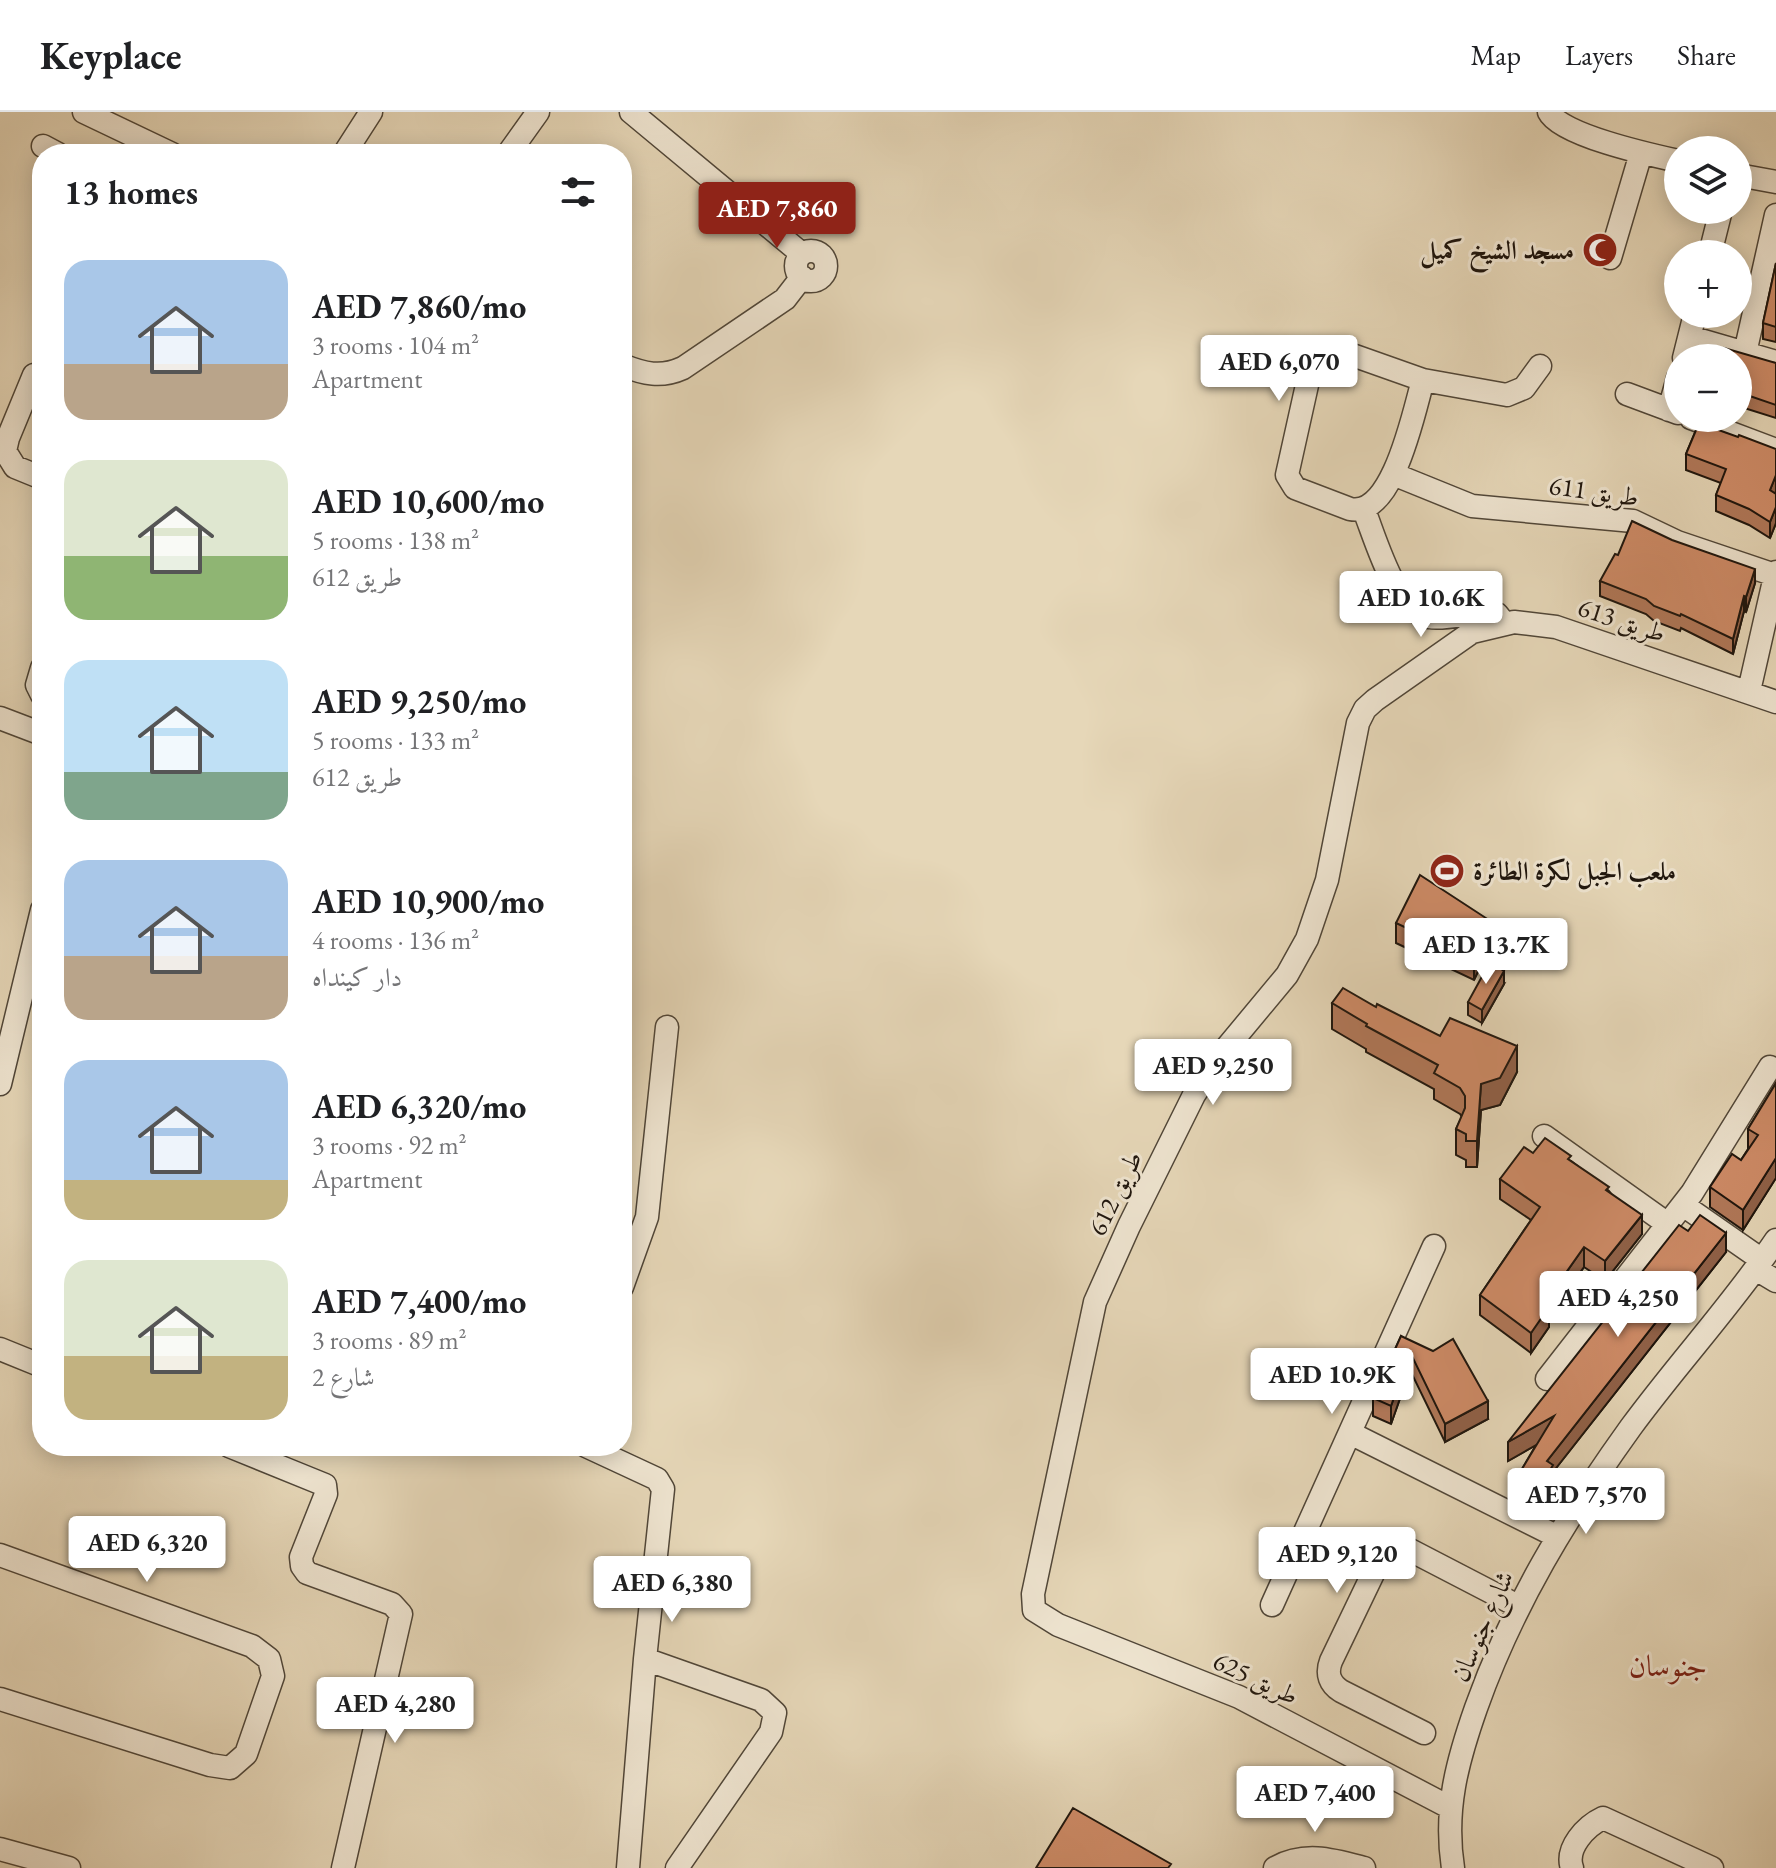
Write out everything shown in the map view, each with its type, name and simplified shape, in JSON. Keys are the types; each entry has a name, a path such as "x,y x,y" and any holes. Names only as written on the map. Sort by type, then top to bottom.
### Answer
{"street":[{"path":"84,112 151,144"},
{"path":"350,144 371,112"},
{"path":"515,144 538,112"},
{"path":"631,112 802,254 796,266 802,277 785,299 683,368 652,375 632,368"},
{"path":"1549,112 1552,120 1568,129 1664,158"},
{"path":"1610,258 1641,153"},
{"path":"1752,178 1776,182"},
{"path":"1747,344 1776,215"},
{"path":"1423,380 1405,445 1393,474 1375,501 1364,510 1350,509 1300,490 1288,480 1311,367 1323,354 1341,351 1423,380 1507,395 1524,388 1540,366"},
{"path":"1752,355 1776,362"},
{"path":"32,380 5,451 15,467 32,474"},
{"path":"1627,394 1664,408"},
{"path":"1728,432 1776,450"},
{"name":"طريق 611","path":"1393,474 1445,497 1486,508 1624,518 1677,542 1776,573 1749,691"},
{"path":"1364,510 1393,582 1409,607 1419,615 1433,618 1491,612 1505,624"},
{"name":"طريق 613","path":"1450,645 1472,632 1505,624 1535,623 1556,627 1776,702"},
{"name":"طريق 612","path":"1034,1610 1033,1594 1095,1302 1194,1095 1218,1058 1287,975 1307,939 1327,880 1355,736 1365,709 1450,645"},
{"path":"0,718 32,730"},
{"path":"0,1084 32,951"},
{"path":"632,1259 647,1217 667,1027"},
{"path":"1547,1379 1669,1225 1770,1067"},
{"path":"1544,1136 1669,1225"},
{"path":"1683,1205 1767,1257 1776,1281"},
{"path":"1272,1605 1434,1246"},
{"name":"شارع جنوسان","path":"1453,1868 1449,1807 1461,1754 1490,1670 1518,1606 1558,1537 1632,1427 1767,1257"},
{"path":"0,1349 32,1362"},
{"path":"1350,1433 1558,1537"},
{"path":"254,1456 325,1485 326,1494 301,1557 307,1573 392,1604 401,1614 343,1868"},
{"path":"608,1456 657,1479 663,1489 628,1868"},
{"path":"1424,1733 1341,1691 1331,1682 1329,1675 1331,1661 1381,1557 1394,1549 1410,1550 1518,1606"},
{"path":"0,1555 252,1646 269,1659 273,1676 246,1754 230,1768 210,1765 0,1699"},
{"name":"طريق 625","path":"1034,1610 1058,1625 1239,1697 1449,1807"},
{"path":"645,1659 761,1700 775,1713 771,1732 677,1868"},
{"path":"1572,1868 1569,1861 1578,1837 1592,1823 1603,1818 1712,1868"},
{"path":"0,1849 69,1868"},
{"path":"1275,1868 1291,1861 1316,1857 1364,1868"}],"building":[{"path":"1776,263 1776,327 1763,323"},
{"path":"1752,356 1776,363 1776,405 1752,397"},
{"path":"1695,432 1739,435 1776,449 1776,475 1770,490 1776,494 1776,507 1770,522 1716,495 1726,469 1686,454"},
{"path":"1632,521 1672,540 1755,569 1733,639 1600,581 1615,554 1618,555"},
{"path":"1420,875 1492,922 1474,960 1396,923"},
{"path":"1490,962 1504,971 1482,1010 1468,1002"},
{"path":"1343,988 1440,1036 1450,1018 1517,1046 1500,1078 1481,1084 1477,1141 1466,1141 1466,1134 1456,1129 1465,1108 1465,1096 1460,1088 1434,1073 1438,1065 1366,1026 1332,1003"},
{"path":"1776,1083 1776,1158 1743,1210 1710,1187 1732,1154 1741,1160 1758,1135 1748,1129"},
{"path":"1545,1138 1571,1156 1568,1159 1609,1187 1606,1190 1642,1215 1605,1261 1584,1247 1544,1304 1549,1307 1531,1333 1480,1295 1540,1207 1500,1179 1524,1147 1533,1153"},
{"path":"1700,1215 1726,1233 1547,1461 1553,1465 1543,1482 1522,1469 1554,1416 1508,1442 1679,1225 1688,1231"},
{"path":"1401,1336 1433,1351 1453,1339 1488,1401 1445,1424 1410,1352 1391,1406 1373,1398"},
{"path":"1073,1808 1171,1864 1168,1868 1036,1868"}],"place":[{"name":"مسجد الشيخ كميل","path":"1600,250"},
{"name":"ملعب الجبل لكرة الطائرة","path":"1447,871"}],"district":[{"name":"جنوسان","path":"1668,1666"}]}
